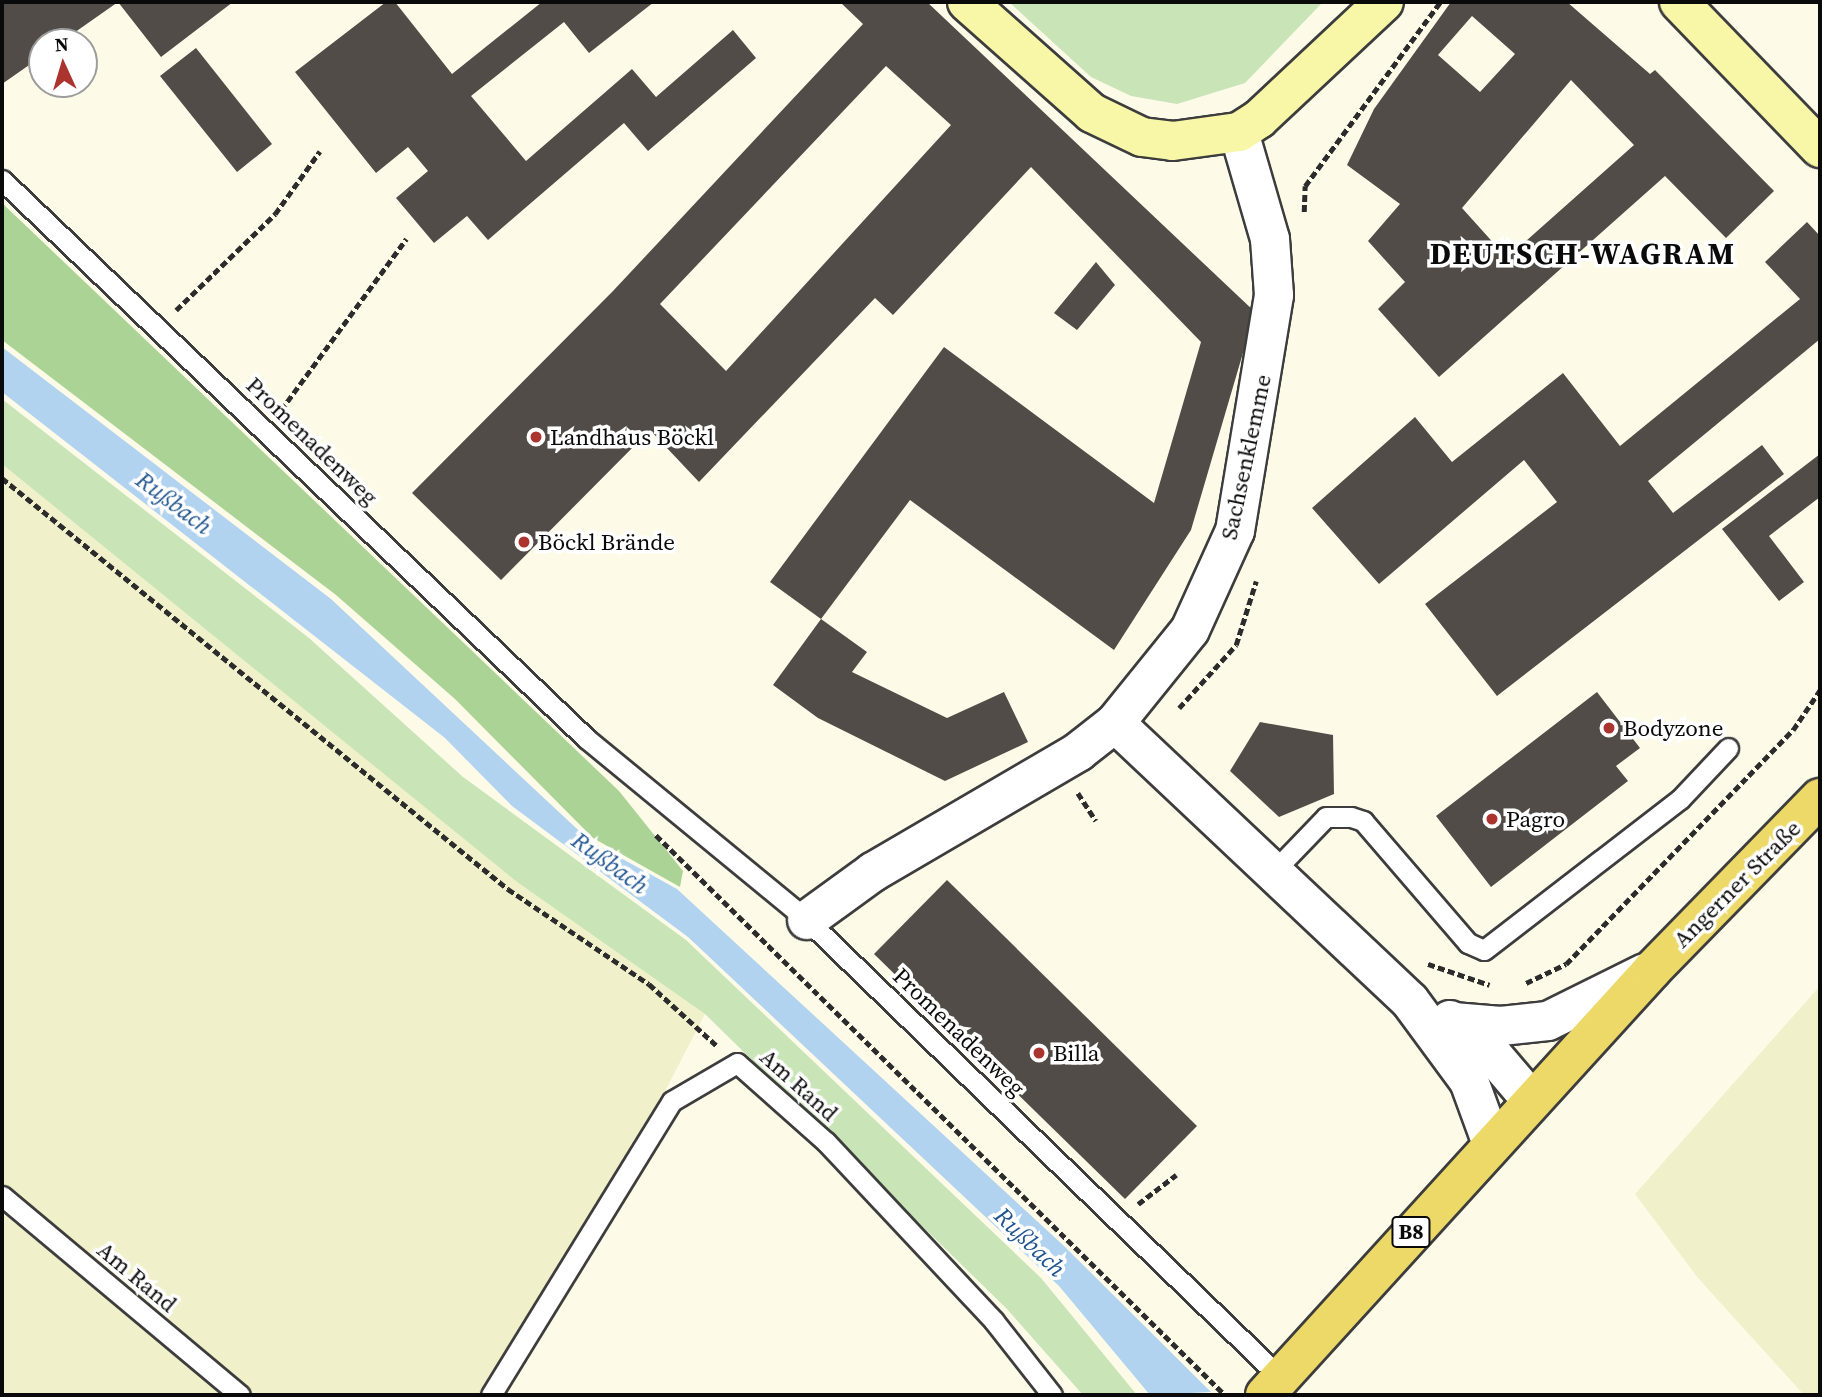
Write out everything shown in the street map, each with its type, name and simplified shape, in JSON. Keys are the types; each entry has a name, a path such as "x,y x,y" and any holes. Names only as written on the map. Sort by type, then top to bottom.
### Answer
{"main road":[{"path":"967,2 1113,127 1173,141 1239,132 1282,100 1384,2"},
{"path":"1679,2 1820,148"},
{"name":"Angerner Straße","path":"1653,969 1819,801"},
{"name":"B8","path":"1273,1386 1653,969"}],"street":[{"name":"Sachsenklemme","path":"807,919 1115,723 1190,631 1236,531 1274,295 1270,239 1239,132"},
{"path":"1115,723 1410,1001 1469,1081 1492,1144"},
{"path":"1453,1022 1501,1026 1548,1021 1653,969"},
{"path":"1410,1001 1453,1022 1492,1054 1532,1101"}],"lane":[{"name":"Promenadenweg","path":"2,180 587,738 807,919 1120,1222 1273,1386"},
{"path":"1273,873 1326,817 1351,817 1363,821 1468,943 1484,950 1680,799 1728,748"},
{"name":"Am Rand","path":"491,1395 672,1101 737,1063 826,1142 994,1321 1052,1395"},
{"name":"Am Rand","path":"2,1196 240,1395"}],"path":[{"path":"158,329 275,214 320,150"},
{"path":"269,433 291,389 346,330 406,239"},
{"path":"2,478 508,889 649,984 737,1063"},
{"path":"1074,788 1096,821"},
{"path":"649,829 1225,1395"},
{"path":"1120,1222 1176,1175"}],"green space":[{"path":"1009,2 1322,3 1245,83 1177,104 1131,96 1091,77"},
{"path":"2,203 619,791 683,871 680,887 593,838 455,699 336,595 2,340"},
{"path":"2,399 309,638 463,777 686,940 1041,1278 1137,1395 1083,1395 1007,1309 705,1014 517,882 2,464"},
{"path":"2,464 517,882 705,1014 663,1095 478,1395 2,1395"},
{"path":"1820,986 1820,1395 1804,1395 1698,1278 1635,1194"}],"water":[{"name":"Rußbach","path":"2,347 331,599 590,841 677,889 1063,1245 1211,1392 1150,1395 1059,1286 688,937 512,806 445,738 2,392"}],"building":[{"path":"2,2 118,2 81,28 28,28 28,66 2,84"},
{"path":"118,2 233,2 161,57"},
{"path":"386,2 395,2 452,74 542,2 654,2 589,53 564,22 471,96 526,161 632,69 656,97 733,30 756,58 648,151 624,123 488,240 467,216 434,243 396,198 428,171 408,147 376,173 295,72"},
{"path":"840,2 927,2 1255,312 1191,530 1114,650 910,500 821,619 770,582 944,347 1154,503 1201,342 1031,167 893,315 875,298 699,482 650,430 501,580 412,493 613,291 863,24","holes":["886,66 951,125 726,371 660,304"]},
{"path":"1451,2 1567,2 1650,74 1655,70 1774,191 1726,238 1665,176 1439,377 1378,309 1405,282 1368,241 1400,204 1347,165 1374,109","holes":["1472,16 1515,54 1480,92 1438,55","1571,80 1634,145 1507,258 1462,208"]},
{"path":"196,48 272,144 237,172 160,76"},
{"path":"1807,222 1820,236 1820,339 1648,481 1673,513 1762,445 1784,474 1497,696 1425,604 1557,502 1524,460 1379,584 1312,508 1415,417 1452,462 1563,373 1620,446 1800,299 1765,262"},
{"path":"1096,262 1115,285 1077,330 1054,313"},
{"path":"1820,454 1820,497 1769,536 1804,582 1779,601 1722,529"},
{"path":"821,619 867,652 852,672 947,718 1004,692 1028,742 945,781 818,718 773,685"},
{"path":"1597,692 1640,748 1616,766 1628,781 1491,887 1436,816"},
{"path":"1260,722 1333,735 1334,794 1279,817 1230,771"},
{"path":"947,880 1197,1126 1125,1199 874,954"}],"place":[{"name":"Landhaus Böckl","path":"536,437"},
{"name":"Böckl Brände","path":"524,542"},
{"name":"Bodyzone","path":"1609,728"},
{"name":"Pagro","path":"1492,819"},
{"name":"Billa","path":"1039,1053"}],"district":[{"name":"DEUTSCH-WAGRAM","path":"1583,254"}]}
